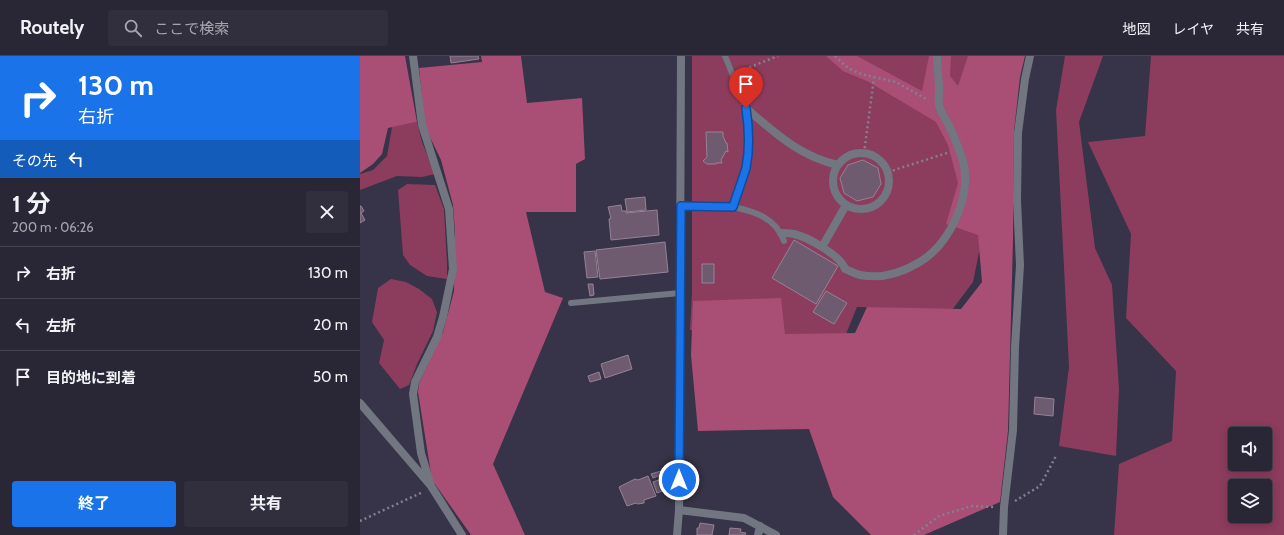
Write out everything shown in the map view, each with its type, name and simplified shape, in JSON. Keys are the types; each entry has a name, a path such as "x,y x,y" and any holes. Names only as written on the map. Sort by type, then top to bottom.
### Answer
{"street":[{"path":"413,56 422,125 449,209 453,270 437,337 415,382 413,394 421,453 431,486"},
{"path":"677,535 679,510 681,56"},
{"path":"782,237 794,234 822,247 844,264 846,269 860,275 874,276 892,274 908,269 936,250 948,235 960,207 964,191 963,161 955,138 939,106 937,56"},
{"path":"1003,535 1004,508 1013,430 1015,347 1020,265 1018,133 1025,79 1030,56"},
{"path":"746,108 782,139 802,152 819,160 838,165"},
{"path":"855,153 864,153 873,156 881,161 888,172 889,186 886,194 880,202 864,209 846,205 834,190 834,172 838,165 846,157 855,153"},
{"path":"822,247 846,205"},
{"path":"360,403 431,486 462,535"},
{"path":"679,510 744,518 776,535"},
{"path":"758,535 760,526"}],"lane":[{"path":"726,56 746,108 749,128 746,168 733,207"},
{"path":"681,206 733,207 757,213 771,222 782,237"},
{"path":"571,304 680,293"}],"path":[{"path":"732,74 778,56"},
{"path":"835,56 848,68 874,78 896,82 939,106"},
{"path":"864,153 874,78"},
{"path":"888,172 958,149"},
{"path":"914,535 939,516 965,508 972,506 1004,508 1040,486 1056,456"},
{"path":"360,521 422,492 431,486"}],"shaded area":[{"path":"360,56 405,56 417,122 388,128 382,154 373,164 360,173"},
{"path":"481,56 521,56 527,103 582,98 585,159 576,164 576,212 526,212 545,292 563,298 493,464 525,535 471,535 432,480 418,392 419,383 443,332 454,291 455,233 453,205 441,160 425,127 419,68 482,62"},
{"path":"692,56 992,56 987,213 973,282 952,310 857,307 846,334 781,334 690,330 692,292"},
{"path":"826,56 857,56 922,91 929,56 951,56 950,76 958,86 968,56 1025,56 1020,77 1014,131 1008,431 1000,502 924,535 871,535 833,497 809,429 698,431 691,355 693,301 781,298 785,334 855,333 867,307 961,309 982,282 978,235 946,224 958,183 948,145 936,122 869,82 843,71"},
{"path":"1065,56 1103,56 1079,122 1095,248 1112,285 1119,389 1116,456 1059,446 1069,367 1056,110"},
{"path":"1151,56 1284,56 1284,535 1114,535 1119,464 1172,441 1176,371 1126,318 1131,234 1088,142 1145,136"},
{"path":"417,122 422,142 435,174 422,177 397,176 360,190 360,174 373,170 387,156 392,127"},
{"path":"407,184 435,185 444,209 447,279 427,276 410,265 403,255 398,190"},
{"path":"391,279 406,282 419,289 432,299 437,312 433,331 417,364 409,385 400,389 379,363 384,340 372,322 378,288"}],"building":[{"path":"450,56 478,56 479,59 451,63"},
{"path":"706,132 723,132 723,136 727,143 728,152 726,151 721,160 722,163 707,164 703,161 707,157"},
{"path":"863,160 878,168 881,184 873,197 857,201 844,193 840,178 848,165"},
{"path":"645,197 646,210 627,212 625,199"},
{"path":"621,205 622,211 626,211 626,213 657,210 659,235 611,240 609,219 611,218 608,207"},
{"path":"360,206 364,211 361,213 365,220 360,223"},
{"path":"794,240 838,266 816,304 772,278"},
{"path":"665,242 668,272 600,279 596,250"},
{"path":"595,251 598,277 587,278 584,252"},
{"path":"702,264 714,264 714,283 702,283"},
{"path":"588,284 593,284 594,295 590,296"},
{"path":"826,291 847,303 834,324 813,312"},
{"path":"628,355 632,369 605,378 601,364"},
{"path":"599,372 601,379 590,382 588,376"},
{"path":"1035,397 1054,399 1053,416 1034,414"},
{"path":"665,471 666,473 653,478 651,474"},
{"path":"648,476 656,496 644,500 644,503 636,503 627,506 619,487 635,479 638,480"},
{"path":"664,478 668,489 657,493 653,482"},
{"path":"700,523 714,525 712,535 697,535 697,528 699,528"},
{"path":"730,528 741,529 740,532 746,533 745,535 729,535"}],"route":[{"path":"679,480 681,206 733,207 746,168 749,128 746,108"}]}
